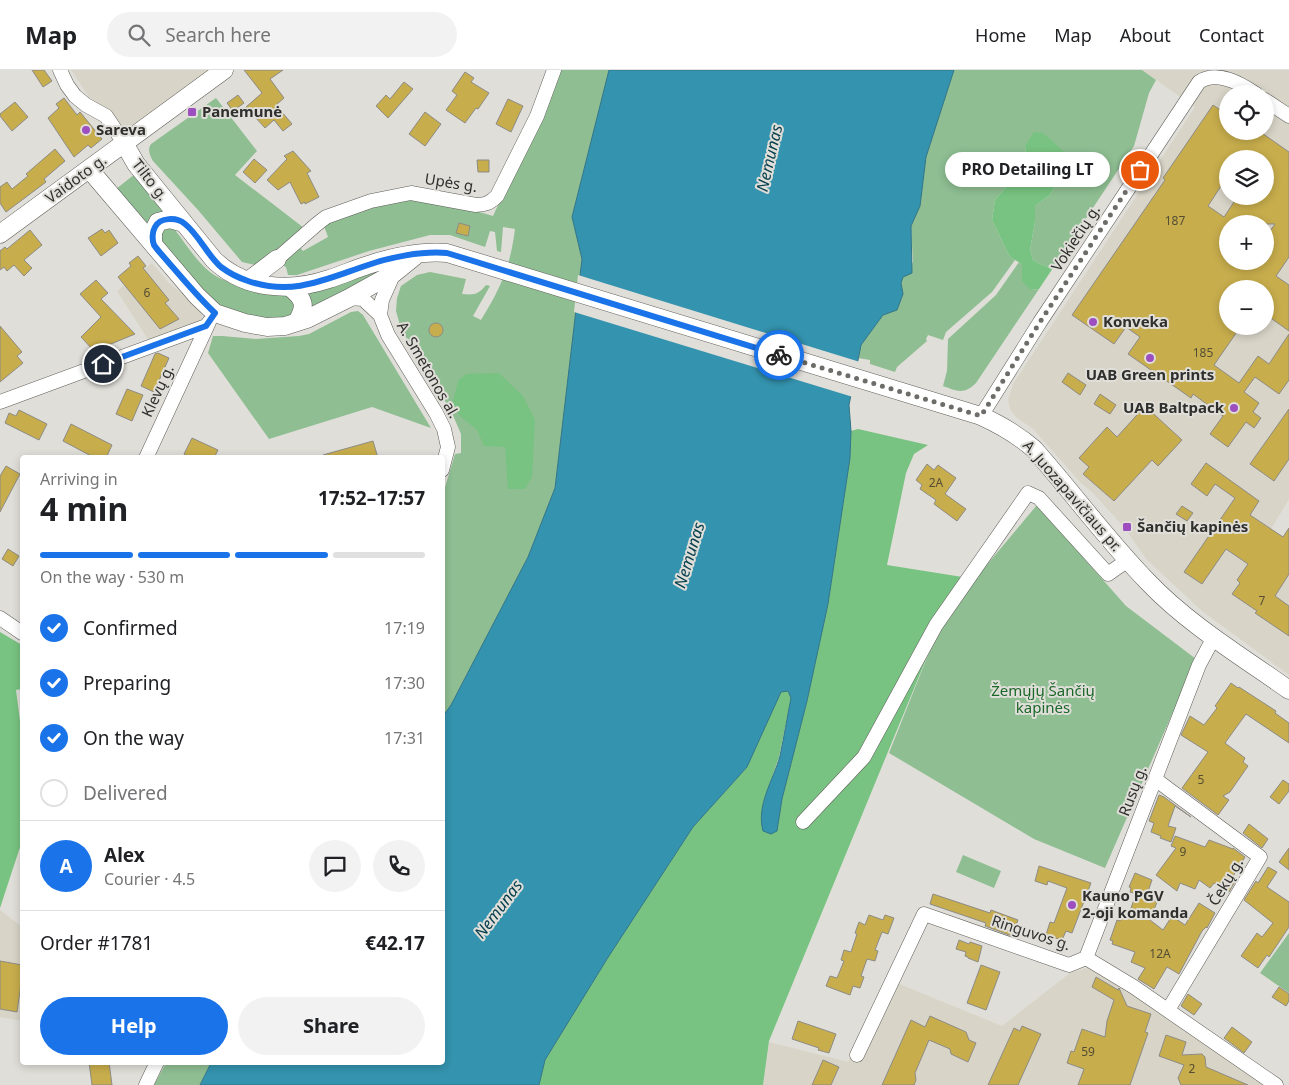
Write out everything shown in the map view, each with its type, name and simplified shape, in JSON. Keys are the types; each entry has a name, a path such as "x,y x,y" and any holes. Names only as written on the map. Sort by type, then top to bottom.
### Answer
{"main road":[{"name":"Vaidoto g.","path":"0,234 224,70"},
{"name":"Tilto g.","path":"124,143 136,164 222,268 248,281 288,288 329,279 367,265"},
{"path":"90,169 197,296 210,319 268,327 285,326 314,316 350,298 394,273 416,255"},
{"path":"153,244 153,232 158,222 170,219 184,223"},
{"name":"A. Juozapavičiaus pr.","path":"367,265 429,252 447,253 981,416 1016,434 1034,449 1128,560 1178,610 1289,690"},
{"path":"248,281 277,259"},
{"path":"277,259 277,273 288,288 300,296 302,302 303,311 297,322"}],"street":[{"name":"Tilto g.","path":"60,70 75,96 86,105 106,116 124,143"},
{"name":"Upės g.","path":"277,259 326,217 371,201 412,194 476,205 484,205 491,202 497,196 537,116 554,70"},
{"name":"Vokiečių g.","path":"981,416 1199,82 1203,78 1213,75 1225,76 1240,85"},
{"path":"1274,106 1289,116"},
{"name":"A. Smetonos al.","path":"380,315 382,300 394,273"},
{"name":"A. Smetonos al.","path":"350,298 363,300 380,315 388,336 442,424 448,447 445,458"},
{"path":"0,402 210,319"},
{"name":"Klevų g.","path":"147,455 210,319"},
{"path":"803,822 864,757 936,625 1028,493 1039,498 1108,574 1128,560"},
{"path":"0,618 20,631"},
{"name":"Rusų g.","path":"1086,958 1199,665 1214,637"},
{"name":"Čekų g.","path":"1155,780 1260,856 1168,1010"},
{"name":"Ringuvos g.","path":"857,1055 924,914 1069,965 1086,958 1134,987 1276,1085"},
{"path":"146,1085 156,1065"}],"shaded area":[{"path":"71,70 213,70 129,130 109,111 89,97"},
{"path":"1142,70 1289,70 1289,499 1271,529 1289,549 1289,675 1202,611 1147,560 1123,526 1092,492 1081,483 1033,429 1016,417 1010,409 1008,400 1013,384 1195,107"},
{"path":"152,263 169,283 202,312 202,316 201,322 149,341 117,291"},
{"path":"0,910 20,925 20,1021 0,1017"},
{"path":"1090,967 1275,1085 763,1085 769,1042 848,1062 887,979 1002,1026 1070,973"}],"green space":[{"path":"557,70 609,70 572,217 582,259 555,488 528,557 445,713 445,487 455,454 461,453 461,434 451,411 401,329 396,311 397,298 401,286 417,275 430,272 466,279 462,294 476,294 486,285 490,286 473,316 481,320 504,277 515,229 503,227 501,252 497,251 495,232 490,231 485,247 450,235 430,235 369,251 297,275 288,275 286,267 282,265 300,247 303,251 328,237 324,226 335,217 348,212 412,199 448,203 493,216 537,121"},
{"path":"954,70 1142,70 1156,80 1149,93 1134,146 1053,268 1033,260 1030,250 1035,222 1035,206 1050,195 1057,183 1073,167 1025,146 1027,162 995,200 992,220 1010,257 1015,260 992,292 946,332 943,340 928,335 927,341 897,367 895,372 870,364 870,360 858,358 861,345 883,315 897,310 903,294 901,283 913,262 911,226 920,206 926,157"},
{"path":"216,98 257,151 235,175 304,228 262,263 255,265 242,262 153,161 149,152 151,144"},
{"path":"1034,132 1043,133 1074,161 1073,167 1057,183 1050,195 1035,206 1035,222 1030,250 1033,260 1053,268 1039,289 1031,290 1022,281 1022,264 1010,257 992,220 995,200 1027,162 1025,146"},
{"path":"135,174 166,210 148,226 116,189"},
{"path":"169,227 175,230 200,263 210,272 228,282 293,297 296,309 290,317 268,318 245,315 223,307 205,294 162,243 160,233"},
{"path":"1019,262 1022,264 1031,290 1039,289 976,383 964,391 943,386 947,371 948,339 996,295"},
{"path":"370,270 385,270 311,311 309,292"},
{"path":"358,311 363,315 431,428 372,407 269,439 208,353 213,336 256,339 299,336 309,334 351,312"},
{"path":"499,373 523,396 535,420 532,477 525,489 508,489 505,447 484,446 477,430 460,416 452,406 458,381 466,374"},
{"path":"858,429 928,445 914,454 906,473 887,565 975,579 936,635 769,1041 763,1085 539,1085 545,1060 607,959 693,827 747,767 781,692 788,691 791,698 779,757 763,803 777,831 782,799 807,701 828,604 850,458 851,431"},
{"name":"Žemųjų Šančių kapinės","path":"1037,505 1126,606 1196,659 1105,868 1034,839 889,753 936,635 975,579"},
{"path":"0,632 20,644 20,689 16,690 20,721 20,847 0,908"},
{"path":"963,855 1001,871 994,888 956,872"},
{"path":"1289,933 1289,993 1260,973"},
{"path":"165,1065 210,1065 200,1085 154,1085"}],"water":[{"name":"Nemunas","path":"609,70 954,70 926,157 920,206 911,226 912,273 903,277 901,283 903,294 897,310 883,315 861,345 849,405 851,431 850,458 828,604 807,701 782,799 777,831 771,834 763,831 761,821 763,802 780,756 791,698 788,691 781,692 747,767 693,827 607,959 545,1060 539,1085 200,1085 210,1065 445,1065 445,713 528,557 555,488 582,259 572,217"}],"pier":[{"path":"578,275 860,362 853,397 574,312"}],"building":[{"path":"32,70 44,70 52,81 43,87"},
{"path":"244,70 283,70 270,79 284,98 276,105 292,124 283,131 274,120 265,128 246,107 262,93"},
{"path":"465,72 474,78 471,82 489,93 465,123 446,110 457,95 452,91"},
{"path":"404,82 413,89 388,118 376,106 386,95 390,99"},
{"path":"238,95 244,103 233,111 227,103"},
{"path":"64,98 77,115 80,112 102,139 91,148 88,145 74,157 48,118 59,108 56,104"},
{"path":"508,99 523,106 511,132 496,124"},
{"path":"15,102 28,117 12,131 0,114"},
{"path":"1213,105 1219,109 1219,140 1272,140 1289,152 1289,257 1276,276 1289,285 1289,331 1274,320 1274,280 1219,280 1219,335 1235,335 1214,365 1239,383 1258,356 1269,364 1289,334 1289,380 1279,394 1255,377 1244,392 1259,403 1253,412 1261,418 1254,428 1246,422 1228,447 1210,434 1223,416 1193,394 1191,398 1128,354 1140,337 1126,327 1114,344 1072,315 1165,180 1163,178","holes":["1219,150 1274,150 1274,205 1232,205 1225,215 1274,215 1274,270 1219,270 1219,215 1221,215 1208,206 1219,189"]},
{"path":"425,112 441,124 425,146 409,134"},
{"path":"55,149 65,161 44,179 46,182 6,212 0,203 0,187 7,182 12,189"},
{"path":"293,151 311,171 307,173 319,197 305,204 305,202 301,204 290,182 278,190 267,180 287,159 284,156"},
{"path":"254,159 267,170 255,183 243,172"},
{"path":"477,160 489,160 489,172 478,172"},
{"path":"459,223 470,226 468,236 456,233"},
{"path":"102,229 105,233 109,230 118,243 101,256 88,238"},
{"path":"30,230 42,245 24,260 32,268 24,276 14,265 7,271 4,267 0,270 0,251 5,247 7,249"},
{"path":"138,256 146,266 143,268 169,300 165,303 179,319 160,329 118,277 131,266 129,263"},
{"path":"96,280 108,293 101,299 135,334 94,351 81,337 101,317 80,294"},
{"path":"433,323 439,323 443,330 439,337 433,337 429,333 429,327"},
{"path":"0,326 22,352 17,356 23,363 0,382"},
{"path":"158,353 169,358 154,392 141,386 155,354"},
{"path":"1068,373 1086,385 1080,395 1062,382"},
{"path":"127,389 143,395 132,421 116,414"},
{"path":"1100,394 1116,405 1110,414 1094,404"},
{"path":"1145,406 1182,440 1158,466 1152,460 1114,501 1083,474 1089,467 1079,458 1107,427 1117,437"},
{"path":"1289,409 1289,459 1274,481 1250,464"},
{"path":"19,410 47,424 39,440 5,423 9,413 16,416"},
{"path":"71,424 112,445 107,455 89,455 63,441"},
{"path":"192,438 218,450 216,455 184,454"},
{"path":"373,441 377,455 323,455"},
{"path":"1206,463 1259,501 1250,515 1283,537 1289,528 1289,574 1275,596 1289,606 1289,636 1255,613 1257,611 1232,594 1240,583 1237,580 1248,564 1226,549 1202,584 1184,572 1235,498 1215,484 1207,496 1191,484"},
{"path":"927,464 934,470 938,465 956,478 945,494 966,509 957,521 934,504 936,500 920,489 922,485 916,480"},
{"path":"6,466 20,474 0,512 0,476"},
{"path":"1182,506 1193,513 1187,521 1176,514"},
{"path":"8,549 19,556 13,566 2,559"},
{"path":"1231,683 1276,711 1275,713 1289,723 1289,743 1246,714 1225,743 1245,758 1243,762 1248,766 1230,792 1223,796 1229,800 1218,815 1182,788 1208,752 1181,735 1190,716 1204,725 1217,708 1215,706"},
{"path":"1283,780 1289,784 1289,791 1279,804 1270,797"},
{"path":"1159,795 1164,797 1191,817 1175,806 1168,826 1176,828 1171,842 1151,832 1154,823 1149,821"},
{"path":"1249,824 1268,839 1262,848 1243,833"},
{"path":"1175,836 1205,847 1209,840 1233,848 1245,857 1232,878 1236,880 1229,892 1214,883 1210,888 1199,880 1195,889 1180,883 1177,891 1156,875 1176,848 1171,846"},
{"path":"1289,848 1289,870 1279,862"},
{"name":"Kauno PGV 2-oji komanda","path":"1039,866 1091,883 1072,933 1066,931 1062,940 1046,935 1050,922 1054,923 1067,888 1048,881 1047,885 1035,881"},
{"path":"1268,867 1277,872 1267,887 1289,902 1289,927 1269,957 1267,955 1258,968 1241,956 1257,933 1262,937 1273,923 1244,900"},
{"path":"1135,873 1152,880 1146,897 1157,902 1150,920 1163,930 1172,916 1185,925 1199,903 1215,913 1207,928 1202,931 1179,974 1167,967 1154,989 1138,979 1145,968 1131,962 1135,952 1112,944 1113,941 1110,940 1117,920 1120,921 1121,917 1127,919 1136,894 1130,892 1131,888 1129,887"},
{"path":"933,894 990,913 991,910 1018,920 1012,936 985,926 986,923 930,904"},
{"path":"869,915 883,920 885,915 894,918 888,934 882,932 875,950 878,951 875,961 867,959 861,976 864,977 860,988 853,986 850,995 826,986 830,976 837,978 844,961 841,960 844,950 851,952 859,922 865,925"},
{"path":"959,940 982,946 978,962 965,956 966,952 956,949"},
{"path":"0,961 20,965 20,991 17,1012 0,1009"},
{"path":"981,965 1000,972 986,1010 967,1003"},
{"path":"1096,977 1118,990 1119,988 1127,1006 1151,1014 1145,1032 1148,1033 1130,1085 1078,1085 1084,1069 1067,1063 1071,1051 1074,1052 1082,1029 1105,1037 1107,1021 1114,1000 1092,987"},
{"path":"1279,987 1289,994 1289,1001 1286,1006 1272,997"},
{"path":"1188,994 1202,1004 1194,1015 1181,1006"},
{"path":"930,1016 966,1032 969,1040 976,1043 968,1062 951,1054 950,1049 929,1040 915,1073 916,1080 914,1085 882,1085 911,1020 925,1027"},
{"path":"798,1021 836,1034 829,1053 792,1039"},
{"path":"1022,1026 1041,1034 1018,1085 988,1085 1014,1028 1020,1031"},
{"path":"1232,1027 1252,1042 1244,1053 1224,1038"},
{"path":"1166,1035 1186,1042 1182,1055 1202,1054 1205,1057 1206,1067 1248,1085 1181,1085 1178,1078 1184,1065 1159,1056"},
{"path":"823,1060 839,1067 831,1085 812,1085"},
{"path":"89,1065 109,1065 112,1085 92,1085"}],"way so far":[{"path":"779,355 981,416 1140,170"}],"place":[{"name":"Panemunė","path":"192,112"},
{"name":"Sareva","path":"86,130"},
{"name":"PRO Detailing LT","path":"1140,170"},
{"name":"Konveka","path":"1093,322"},
{"name":"UAB Green prints","path":"1150,358"},
{"name":"UAB Baltpack","path":"1234,408"},
{"name":"Šančių kapinės","path":"1127,527"},
{"name":"Kauno PGV 2-oji komanda","path":"1072,905"}],"route":[{"path":"103,364 206,326 215,313 197,296 153,244 155,226 162,220 170,219 184,223 222,268 248,281 261,284 292,288 329,279 389,259 429,252 447,253 779,355"}]}
